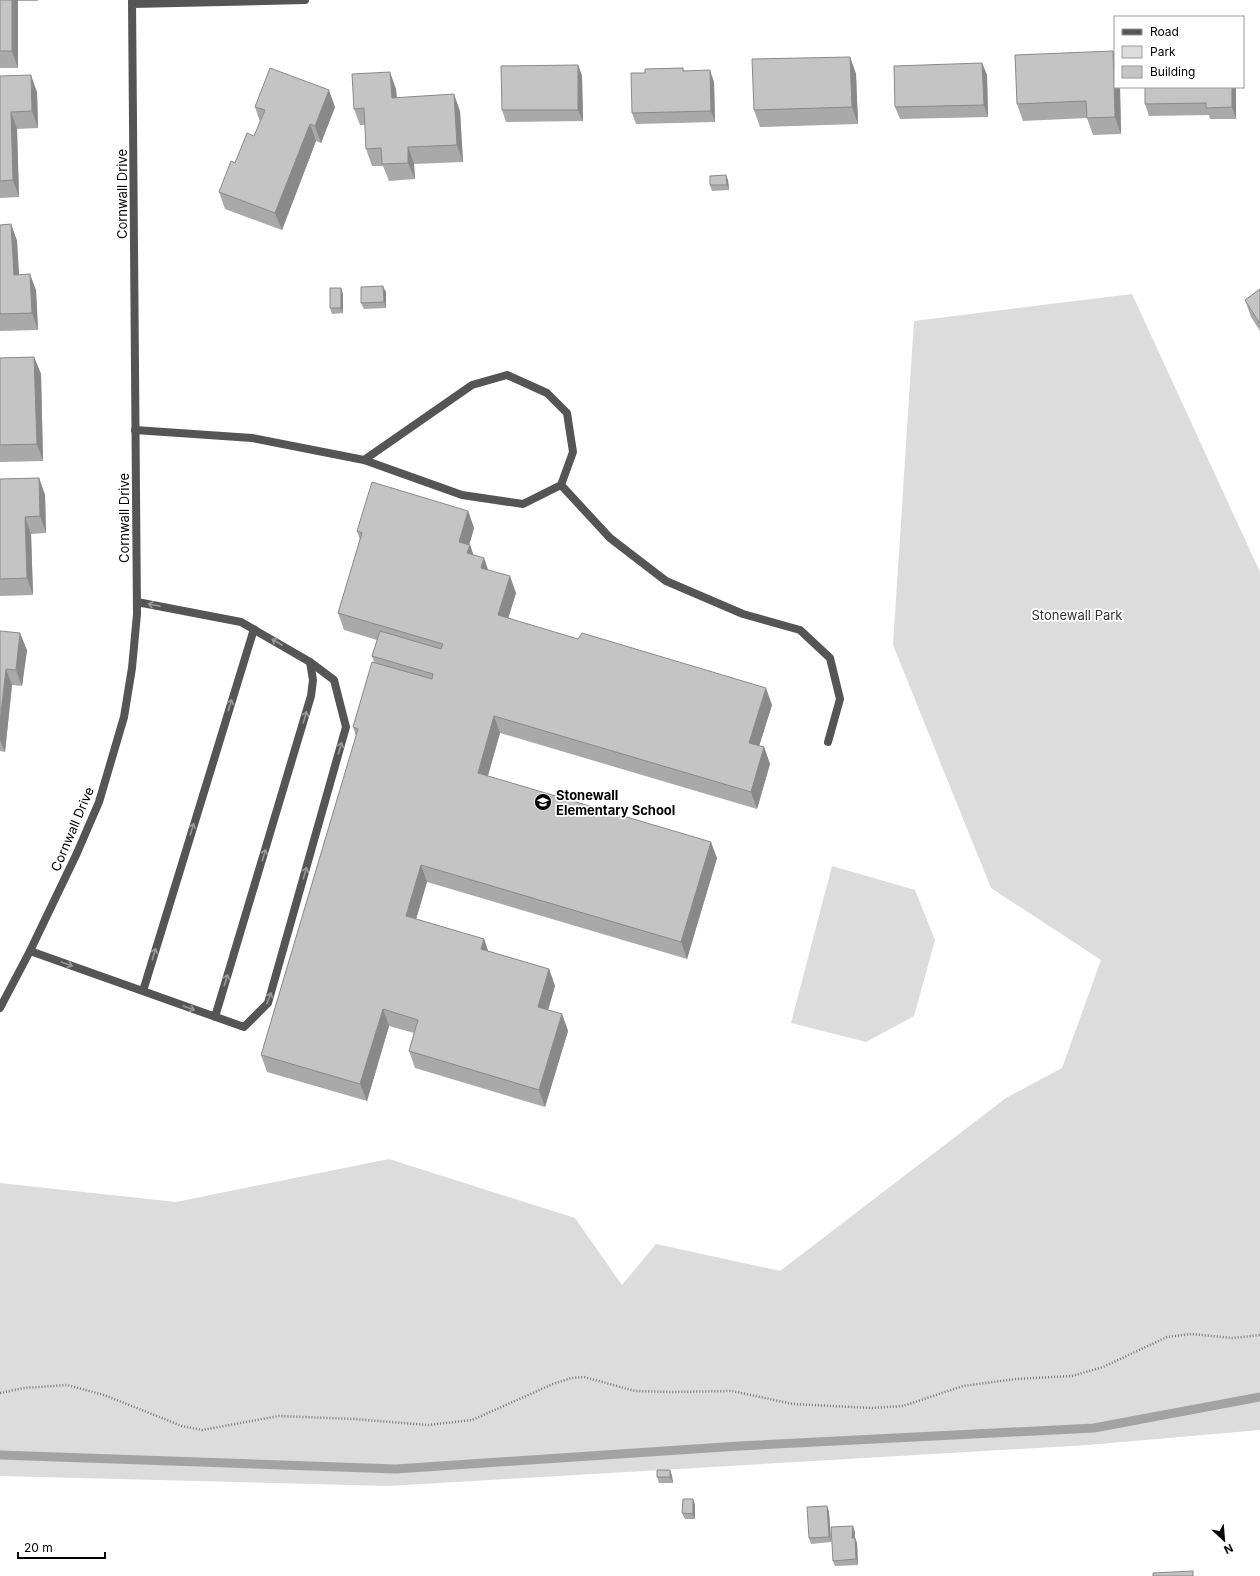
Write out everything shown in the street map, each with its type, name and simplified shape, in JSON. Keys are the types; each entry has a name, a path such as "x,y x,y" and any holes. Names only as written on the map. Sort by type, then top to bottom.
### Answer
{"street":[{"path":"132,2 306,0"},
{"name":"Cornwall Drive","path":"0,1008 30,951 77,853 98,802 124,717 132,668 137,602 132,2"},
{"path":"135,430 252,438 364,460 462,495 523,504 561,485 573,452 566,414 547,393 507,375 472,386 364,460"},
{"path":"561,485 610,538 666,581 743,614 800,630 830,658 840,698 828,742"},
{"path":"30,951 244,1028 268,1003 346,727 334,680 310,662 241,622 137,602"},
{"path":"143,991 254,629"},
{"path":"215,1017 311,696 313,680 310,662"}],"path":[{"path":"0,1393 24,1388 67,1385 104,1395 182,1426 202,1430 279,1416 354,1419 428,1425 472,1420 553,1384 571,1378 584,1377 635,1391 732,1391 793,1404 872,1408 903,1406 963,1386 1072,1376 1104,1367 1167,1337 1191,1334 1233,1338 1260,1335"}],"green space":[{"name":"Stonewall Park","path":"1132,294 1260,572 1260,1430 1088,1445 388,1486 0,1476 0,1183 176,1202 389,1159 575,1218 622,1285 656,1244 780,1271 1006,1098 1062,1068 1101,960 991,888 893,645 914,321"},
{"path":"832,866 915,890 935,940 914,1016 866,1042 791,1023"}],"building":[{"path":"0,0 12,0 12,51 0,51"},
{"path":"1113,51 1115,117 1087,118 1086,101 1017,104 1015,55"},
{"path":"850,57 852,107 754,110 752,59"},
{"path":"982,63 984,105 895,107 894,66"},
{"path":"578,65 578,110 502,110 501,66"},
{"path":"270,68 329,90 315,126 310,124 275,213 219,192 231,161 235,163 247,133 254,136 265,110 255,107"},
{"path":"683,68 683,71 710,70 711,111 632,113 631,73 645,73 645,69"},
{"path":"390,72 392,98 454,94 457,145 408,147 408,163 382,164 381,148 366,149 364,108 354,109 352,74"},
{"path":"31,75 32,111 11,112 13,180 0,181 0,76"},
{"path":"1145,88 1232,88 1232,107 1206,108 1206,103 1145,104"},
{"path":"726,175 727,185 710,185 710,176"},
{"path":"11,224 14,275 30,274 32,313 0,314 0,225"},
{"path":"383,286 384,302 361,303 361,287"},
{"path":"330,288 341,288 341,308 330,308"},
{"path":"1260,289 1260,324 1245,300"},
{"path":"34,357 37,444 0,445 0,358"},
{"path":"39,478 40,516 25,517 27,578 0,579 0,479"},
{"path":"372,482 468,511 459,542 470,545 467,553 484,558 481,568 510,576 498,615 578,639 582,633 766,688 749,743 764,747 751,792 494,716 478,773 711,842 681,942 421,865 406,916 484,939 481,949 549,969 538,1007 562,1014 539,1090 409,1051 418,1020 383,1009 360,1084 261,1055 358,729 353,727 372,662 432,679 433,674 372,656 380,631 441,649 443,644 338,613 362,533 357,531"},
{"path":"0,631 20,633 16,670 6,669 0,722"},
{"path":"657,1470 670,1470 670,1477 657,1477"},
{"path":"683,1499 693,1499 693,1514 682,1513"},
{"path":"827,1506 829,1537 809,1538 807,1507"},
{"path":"853,1526 852,1538 855,1538 856,1559 833,1561 831,1527"},
{"path":"1193,1571 1193,1576 1153,1576 1153,1573"}],"waterway":[{"path":"0,1455 396,1469 739,1446 1094,1428 1260,1397"}],"place":[{"name":"Stonewall Elementary School","path":"543,802"}]}
